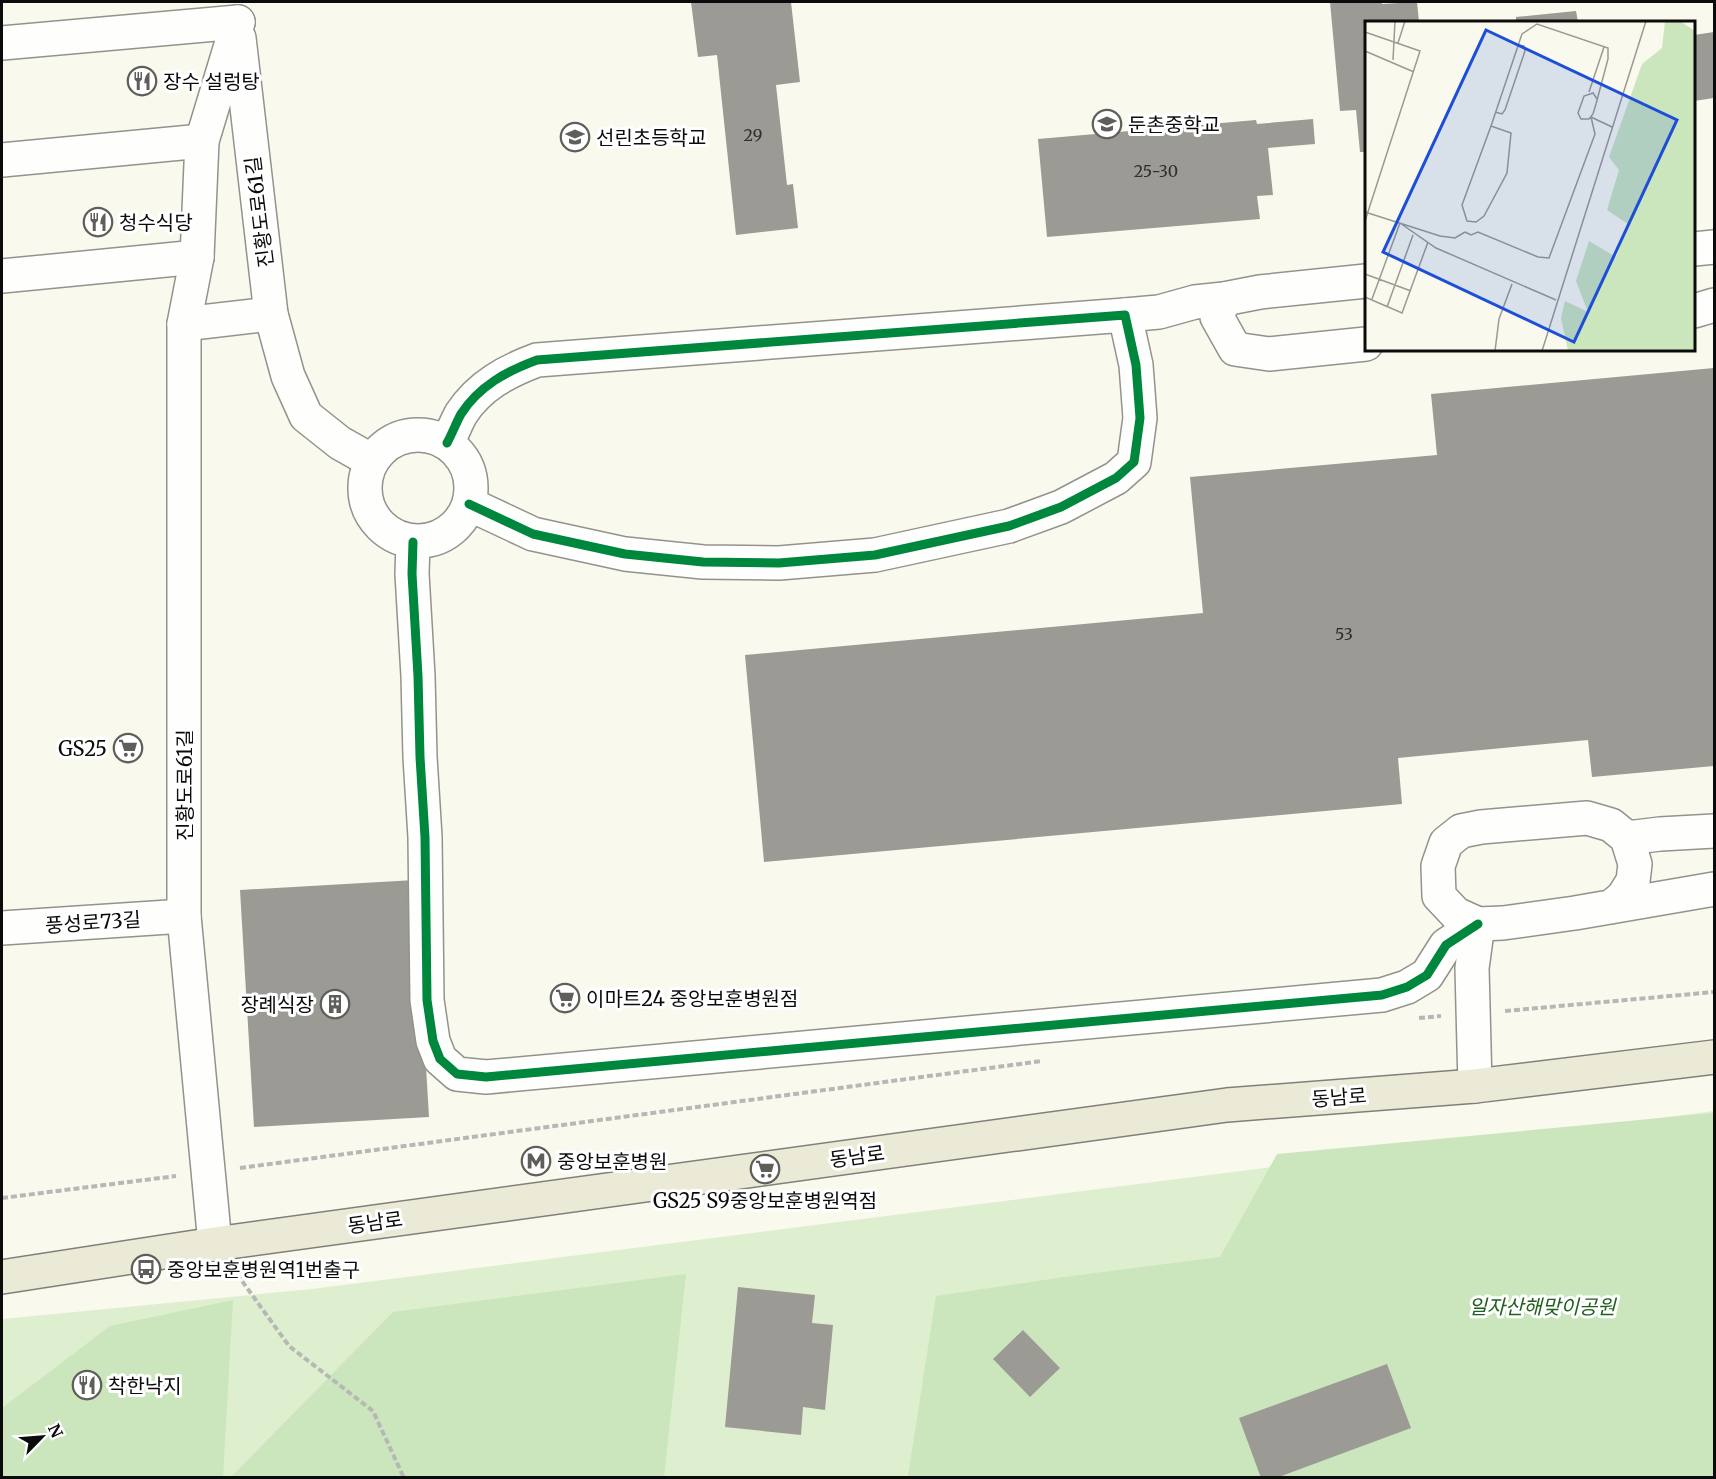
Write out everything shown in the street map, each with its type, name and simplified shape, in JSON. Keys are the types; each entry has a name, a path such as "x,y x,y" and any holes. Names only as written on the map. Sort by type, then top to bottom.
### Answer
{"main road":[{"name":"동남로","path":"2,1277 215,1244 1227,1105 1475,1086 1714,1057"}],"street":[{"path":"2,43 236,12"},
{"name":"진황도로61길","path":"215,1244 184,916 184,324 197,257 202,141 236,12"},
{"name":"진황도로61길","path":"236,12 271,314 288,376 306,416 340,443 372,461"},
{"path":"2,160 202,141"},
{"path":"1695,249 1714,247"},
{"path":"2,276 197,257"},
{"path":"447,443 462,413 483,388 511,370 537,360 1159,312 1195,302 1260,292 1365,282"},
{"path":"1224,299 1217,317 1235,349 1269,354 1365,344"},
{"path":"1695,311 1714,305"},
{"path":"184,324 271,314"},
{"path":"469,504 533,534 625,554 703,562 779,563 875,555 1009,526 1061,507 1116,478 1134,462 1140,418 1136,365 1125,315"},
{"path":"414,435 431,436 447,443 460,455 468,470 471,487 469,504 461,520 448,532 431,540 414,542 396,537 381,527 370,513 365,495 365,477 372,461 383,448 397,439 414,435"},
{"path":"414,542 412,574 425,837 427,1000 433,1041 440,1059 457,1074 486,1077 1382,995 1407,987 1427,975 1446,945 1478,924"},
{"path":"1611,907 1623,897 1634,881 1635,864 1627,838 1611,825 1587,818 1481,827 1461,831 1446,843 1438,866 1439,896 1456,914 1478,924 1503,923 1611,907 1714,889"},
{"path":"1627,838 1714,831"},
{"name":"풍성로73길","path":"2,928 184,916"},
{"path":"1475,1086 1472,968 1478,924"}],"path":[{"path":"1415,1018 1714,992"},
{"path":"2,1198 399,1148 1049,1060"},
{"path":"215,1244 289,1346 373,1411 404,1478"}],"green space":[{"name":"일자산해맞이공원","path":"1714,1111 1714,1477 2,1478 2,1319 312,1289"},
{"path":"1714,1113 1714,1477 893,1478 908,1476 936,1296 1220,1257 1277,1154"},
{"path":"686,1274 664,1477 231,1477 393,1312"},
{"path":"233,1300 223,1477 2,1477 2,1408 110,1326"}],"building":[{"path":"691,2 791,2 800,82 776,85 787,185 793,184 798,228 736,235 717,55 698,57"},
{"path":"1330,2 1382,2 1382,4 1417,2 1419,21 1365,21 1365,152 1360,152 1356,110 1340,111"},
{"path":"1576,11 1578,21 1516,21 1516,17"},
{"path":"1714,32 1714,98 1695,101 1695,35"},
{"path":"1313,119 1315,144 1268,148 1273,195 1257,196 1260,219 1047,237 1038,139 1256,120 1257,124"},
{"path":"1714,368 1714,766 1592,777 1588,740 1398,758 1402,804 764,862 745,655 1203,613 1190,477 1437,455 1431,394"},
{"name":"장례식장","path":"415,880 429,1117 254,1127 240,890"},
{"path":"738,1287 815,1295 812,1323 833,1325 825,1410 803,1407 801,1435 725,1427"},
{"path":"1023,1330 1060,1368 1030,1397 993,1359"},
{"path":"1387,1364 1411,1428 1276,1478 1261,1478 1239,1418"}],"cycle path":[{"path":"447,443 461,414 476,395 494,381 537,360 1125,315 1136,365 1140,418 1134,462 1116,478 1061,507 1009,526 875,555 779,563 703,562 625,554 533,534 469,504"},
{"path":"413,542 412,574 425,837 427,1000 433,1041 440,1059 457,1074 486,1077 1382,995 1407,987 1427,975 1446,945 1478,924"}],"place":[{"name":"장수 설렁탕","path":"142,81"},
{"name":"둔촌중학교","path":"1107,124"},
{"name":"선린초등학교","path":"575,137"},
{"name":"청수식당","path":"98,222"},
{"name":"GS25","path":"128,748"},
{"name":"이마트24 중앙보훈병원점","path":"565,998"},
{"name":"장례식장","path":"335,1004"},
{"name":"중앙보훈병원","path":"536,1161"},
{"name":"GS25 S9중앙보훈병원역점","path":"765,1169"},
{"name":"중앙보훈병원역1번출구","path":"146,1269"},
{"name":"착한낙지","path":"87,1385"}]}
